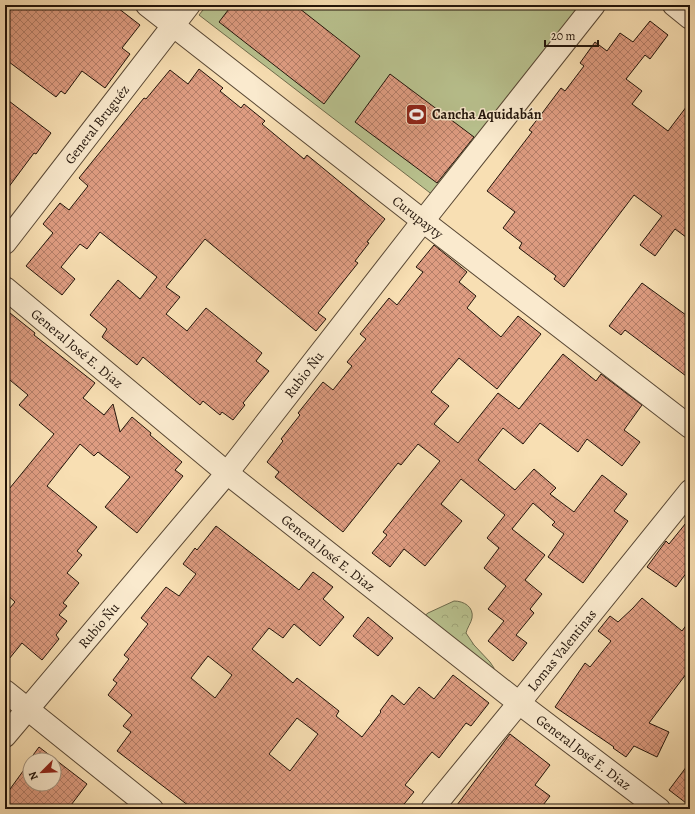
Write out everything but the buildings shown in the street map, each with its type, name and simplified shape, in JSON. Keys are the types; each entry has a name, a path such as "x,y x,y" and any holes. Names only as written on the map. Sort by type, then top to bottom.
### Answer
{"street":[{"name":"Curupayty","path":"147,5 690,427"},
{"name":"General Bruguéz","path":"5,243 189,5"},
{"name":"Rubio Ñu","path":"5,736 227,473 423,221 594,5"},
{"path":"674,5 690,18"},
{"name":"General José E. Diaz","path":"5,288 227,473 519,703 658,809"},
{"name":"Lomas Valentinas","path":"432,809 690,491"},
{"path":"5,691 152,809"}],"green space":[{"name":"Cancha Aquidabán","path":"207,5 590,5 438,199 199,15"},
{"path":"454,601 465,603 470,608 472,618 466,633 474,645 494,668 493,676 422,618 428,613"}],"place":[{"name":"Cancha Aquidabán","path":"416,114"}]}
